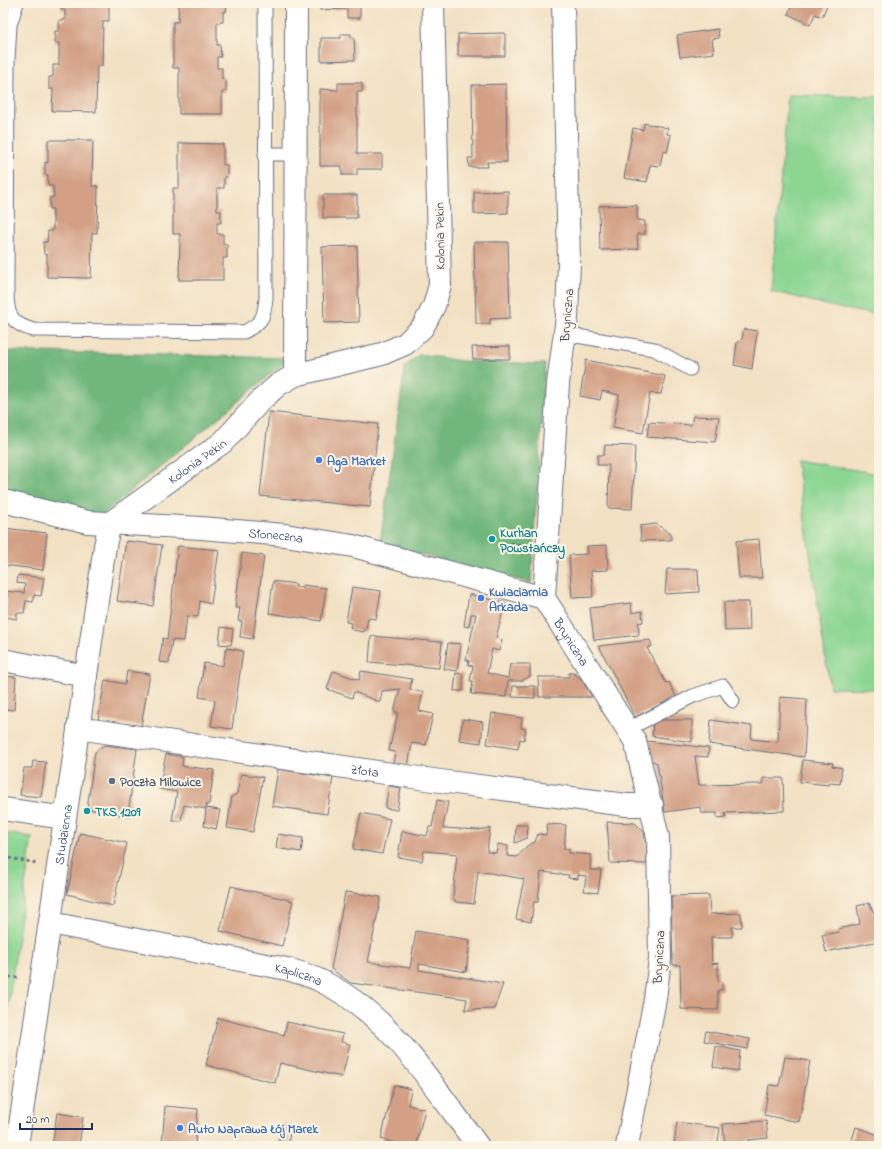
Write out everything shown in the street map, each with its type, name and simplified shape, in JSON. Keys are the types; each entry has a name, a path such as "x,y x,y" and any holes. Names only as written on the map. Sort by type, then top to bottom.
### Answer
{"street":[{"path":"295,375 296,3"},
{"name":"Kolonia Pekin","path":"110,523 222,442 261,400 278,385 295,375 382,354 405,344 423,327 434,306 440,285 433,3"},
{"name":"Bryniczna","path":"563,3 569,262 565,334 558,384 544,598 635,741 652,805 658,837 660,959 655,999 627,1146"},
{"name":"Słoneczna","path":"3,501 88,522 201,528 285,535 346,545 544,598"},
{"name":"Studzienna","path":"17,1146 105,546 110,523"},
{"path":"3,660 86,676"},
{"name":"Złota","path":"78,728 433,780 626,805 652,805"},
{"path":"3,809 66,818"},
{"name":"Kapliczna","path":"50,923 287,969 318,980 341,992 376,1018 401,1043 478,1146"}],"lane":[{"path":"17,3 10,25 5,60 7,305 10,316 19,326 33,330 244,332 257,325 264,314 266,298 264,3"},
{"path":"265,154 295,154"},
{"path":"565,334 654,349 690,369"},
{"path":"628,729 693,696 723,686 732,701"}],"path":[{"path":"511,543 526,546"},
{"path":"3,857 40,864"},
{"path":"3,976 24,979"}],"green space":[{"path":"788,95 879,97 879,315 839,308 771,291"},
{"path":"3,351 290,358 100,517 11,493 3,487"},
{"path":"420,354 461,361 545,364 531,583 380,544 405,366"},
{"path":"796,460 879,474 879,689 830,688"},
{"path":"3,833 32,837 3,1043"}],"building":[{"path":"61,3 109,3 109,21 103,21 102,66 97,66 96,112 52,111 53,89 49,89 49,77 53,77 53,65 59,65 59,43 55,43 55,31 59,31 59,20 65,20 65,10 61,10"},
{"path":"179,3 227,3 226,12 223,12 223,22 217,23 217,45 220,45 221,57 217,57 217,68 222,68 222,79 226,79 226,92 222,92 222,114 179,114 179,68 173,68 173,22 178,22"},
{"path":"320,3 360,3 360,18 347,18 347,9 320,10"},
{"path":"793,3 828,3 822,17 815,14 810,25 788,14"},
{"path":"718,29 719,38 712,39 714,53 680,57 677,35"},
{"path":"505,33 505,56 458,56 458,34"},
{"path":"341,34 351,34 351,38 354,37 355,60 321,61 321,38 341,38"},
{"path":"338,83 362,83 362,92 357,92 357,154 382,154 382,169 357,169 357,175 342,175 342,166 320,166 320,89 338,90"},
{"path":"506,84 507,162 487,162 488,167 469,167 468,158 473,158 472,85"},
{"path":"644,123 668,128 667,134 671,135 667,152 663,151 660,166 650,165 647,182 624,178 633,128 643,130"},
{"path":"48,140 93,140 92,186 98,186 97,233 92,233 91,278 47,277 47,255 44,254 43,242 47,242 48,231 53,231 53,209 50,209 50,197 54,197 53,186 48,186 48,175 45,175 45,162 48,163"},
{"path":"179,143 223,144 223,165 227,165 227,177 224,177 224,188 217,188 217,211 221,211 221,223 217,223 217,234 223,234 223,244 227,244 227,258 223,258 223,280 179,280 180,234 173,234 173,188 179,188"},
{"path":"508,191 508,213 474,214 474,192"},
{"path":"323,195 357,195 357,218 323,218"},
{"path":"637,205 637,220 645,221 645,234 637,234 638,249 600,250 599,206"},
{"path":"474,242 508,242 510,318 490,319 490,324 476,324"},
{"path":"357,246 359,322 324,323 322,247"},
{"path":"744,329 757,331 752,369 734,365 737,343 742,339"},
{"path":"510,346 510,359 473,359 472,347"},
{"path":"586,360 665,376 661,394 650,393 643,433 613,428 619,395 602,391 600,400 580,396"},
{"name":"Aga Market","path":"269,412 378,424 370,507 260,496"},
{"path":"693,416 719,417 715,442 647,437 649,422 691,425"},
{"path":"605,445 635,446 632,509 608,508 609,465 597,465 598,455 604,455"},
{"path":"656,524 671,534 671,540 641,541 640,526"},
{"path":"3,528 47,533 43,570 3,565"},
{"path":"759,539 762,578 739,578 736,541"},
{"path":"126,541 162,545 153,606 117,601"},
{"path":"607,545 608,570 591,571 593,597 572,598 569,555 588,554 587,546"},
{"path":"178,546 219,550 211,604 200,601 198,617 187,616 184,641 172,640 169,663 159,662 163,638 167,639"},
{"path":"242,553 264,556 253,639 240,637 242,621 238,621 240,608 235,608"},
{"path":"667,569 698,569 699,592 665,594"},
{"path":"18,575 44,578 41,596 34,595 33,602 26,601 24,613 17,613 17,619 5,617 7,600 4,600 5,591 24,593 25,584 17,583"},
{"path":"273,581 296,584 295,587 303,588 303,585 326,588 321,621 269,613"},
{"path":"352,587 381,591 376,619 368,618 366,629 363,632 353,630 350,627 351,623 346,622"},
{"path":"469,594 505,603 496,638 502,640 499,651 492,649 487,673 508,678 510,664 530,664 530,676 521,681 508,681 506,697 471,694 473,681 470,681 473,666 468,665 469,660 466,660 476,614 471,614 469,627 464,626"},
{"path":"724,602 749,602 750,630 725,631"},
{"path":"631,603 632,613 642,611 643,622 638,623 639,635 594,640 590,608"},
{"path":"221,627 233,629 231,645 219,644"},
{"path":"371,636 442,642 439,668 369,662"},
{"path":"650,640 652,646 647,648 666,683 669,682 676,697 635,717 599,646"},
{"path":"448,643 461,644 457,671 444,669"},
{"path":"226,648 243,651 232,729 211,726 215,700 199,697 204,663 223,666"},
{"path":"127,671 150,674 141,726 98,720 105,680 125,684"},
{"path":"333,671 359,680 361,671 412,679 410,690 423,692 419,711 433,714 426,745 412,743 408,766 393,764 395,752 389,751 398,712 394,712 400,689 382,691 380,702 354,692 352,698 327,689"},
{"path":"456,673 463,674 463,691 454,691"},
{"path":"569,673 574,673 582,680 592,697 539,697 538,677 569,677"},
{"path":"3,676 16,677 14,710 3,709"},
{"path":"513,686 535,686 535,698 512,697"},
{"path":"780,697 807,699 804,757 709,744 711,720 752,726 751,739 778,742"},
{"path":"492,713 522,718 521,728 526,729 524,740 520,739 518,749 487,744"},
{"path":"463,719 483,722 481,743 459,740"},
{"path":"653,720 692,720 692,742 652,736"},
{"path":"646,741 709,748 708,757 695,756 699,785 763,784 763,778 783,778 784,811 725,813 726,817 717,818 717,813 701,813 700,807 665,812 657,763 650,760"},
{"name":"Poczta Milowice","path":"104,745 137,749 128,815 87,809 95,752"},
{"path":"166,754 183,757 182,766 214,770 209,804 207,804 206,808 220,810 216,829 204,826 206,809 184,805 181,821 172,821 177,792 159,789"},
{"path":"803,760 833,763 832,766 842,768 840,784 830,783 829,785 800,782"},
{"path":"33,761 46,762 41,797 20,795 24,768 32,768"},
{"path":"278,769 333,778 327,814 272,806"},
{"path":"241,774 263,777 253,832 227,828 232,796 237,794"},
{"path":"389,786 401,788 397,810 385,808"},
{"path":"437,800 448,802 443,828 478,830 490,828 487,852 496,853 498,844 508,846 507,856 517,857 527,846 535,842 538,834 546,835 547,824 566,825 564,849 569,849 569,853 591,855 590,870 601,870 598,893 584,891 586,876 578,875 578,879 568,878 569,875 541,872 538,902 534,902 531,922 516,919 524,879 478,871 474,904 456,902 453,897 457,854 424,851 422,861 398,857 402,831 427,836 429,827 432,827"},
{"path":"361,813 390,819 382,854 353,849"},
{"path":"607,822 635,823 644,832 645,842 647,842 647,864 610,863"},
{"path":"516,825 528,825 527,838 515,843"},
{"path":"80,833 127,843 113,906 67,894"},
{"path":"278,834 303,838 301,852 276,848"},
{"path":"231,886 293,901 282,946 220,931"},
{"path":"347,892 381,897 368,962 410,968 416,931 470,940 466,972 419,964 419,970 503,984 494,1009 465,1010 467,999 351,983 331,969 345,893"},
{"path":"709,895 710,914 741,913 742,927 732,927 732,937 711,937 712,964 718,963 718,981 722,981 722,990 718,990 718,1010 681,1009 680,965 673,965 671,896"},
{"path":"869,903 879,922 879,941 826,952 822,935 839,932 838,929 860,924 857,906"},
{"path":"218,1018 284,1035 287,1022 343,1034 341,1042 350,1044 342,1077 280,1063 275,1083 206,1065"},
{"path":"706,1031 750,1039 747,1049 704,1041"},
{"path":"716,1046 740,1051 738,1071 713,1067"},
{"path":"785,1057 810,1061 799,1122 764,1115 769,1085 779,1086"},
{"path":"394,1085 411,1089 408,1105 425,1109 416,1146 398,1146 398,1144 381,1139"},
{"name":"Auto Naprawa Łój Marek","path":"165,1106 198,1109 195,1146 162,1146"},
{"path":"57,1113 83,1117 79,1146 52,1146"},
{"path":"766,1121 768,1138 748,1140 748,1143 725,1145 723,1124"},
{"path":"677,1122 720,1128 717,1146 674,1146"},
{"path":"282,1124 291,1125 288,1146 278,1146"},
{"path":"856,1127 879,1135 879,1146 850,1146"}],"place":[{"name":"Aga Market","path":"319,460"},
{"name":"Kurhan Powstańczy","path":"492,539"},
{"name":"Kwiaciarnia Arkada","path":"481,598"},
{"name":"Poczta Milowice","path":"112,781"},
{"name":"TKS 1209","path":"87,811"},
{"name":"Auto Naprawa Łój Marek","path":"180,1128"}]}
